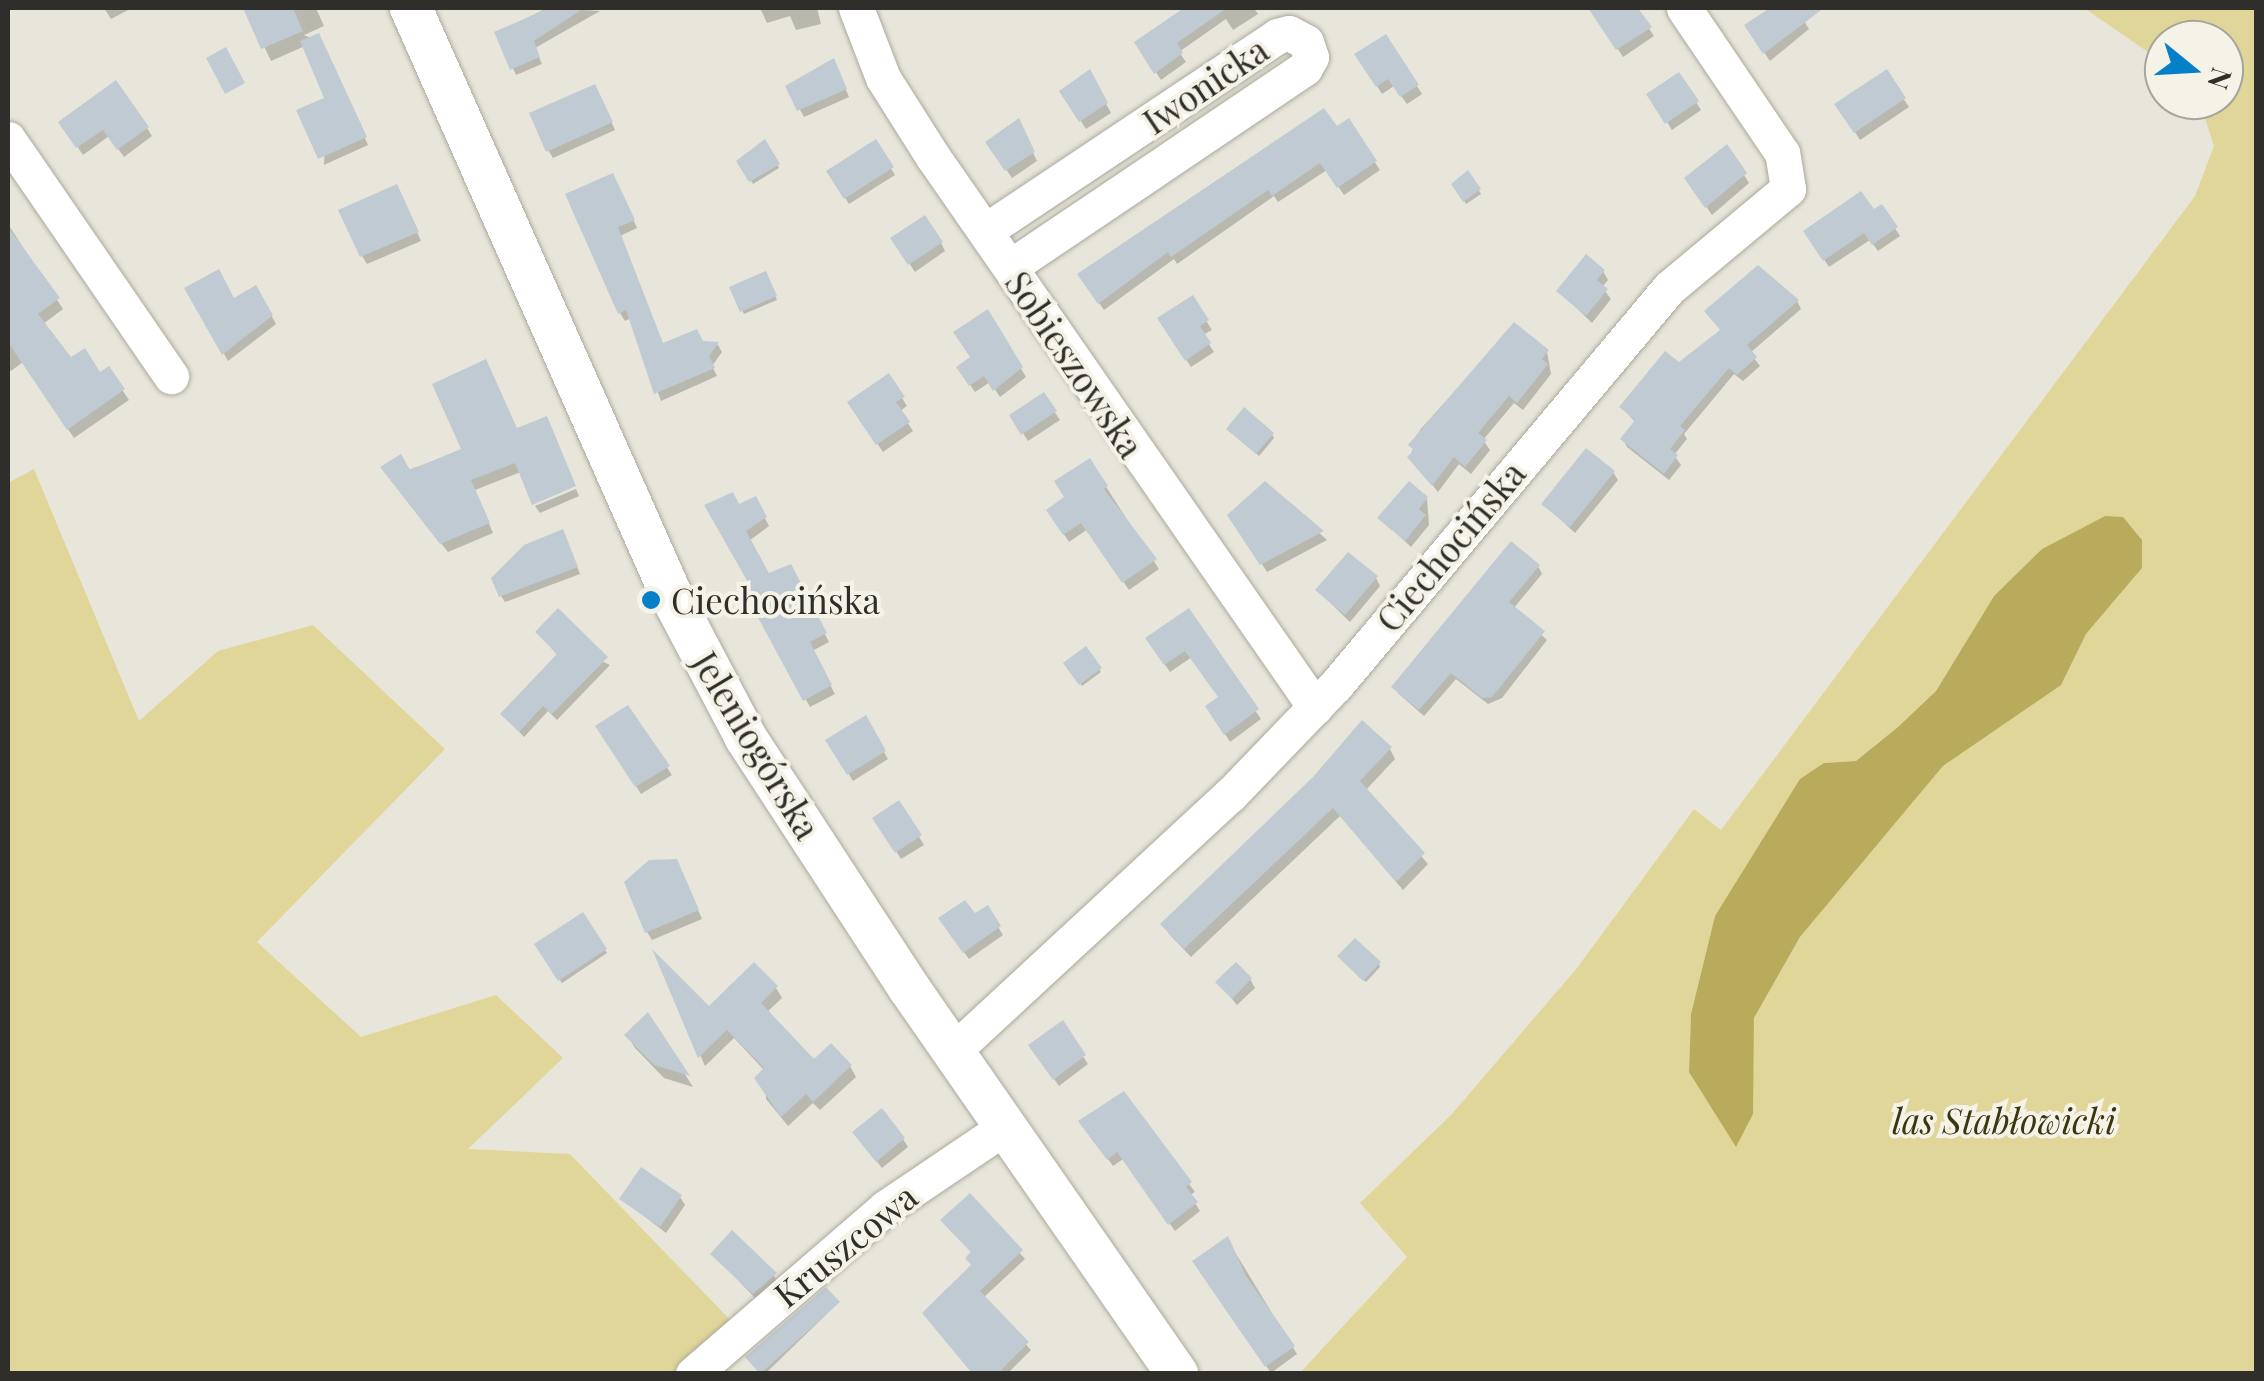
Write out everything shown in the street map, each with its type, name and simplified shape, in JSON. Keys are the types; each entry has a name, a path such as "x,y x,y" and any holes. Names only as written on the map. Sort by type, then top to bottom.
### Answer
{"street":[{"name":"Jeleniogórska","path":"411,8 691,634 746,738 952,1052 1177,1374"},
{"name":"Sobieszowska","path":"856,8 883,78 1315,707"},
{"name":"Ciechocińska","path":"952,1052 1137,884 1315,707 1669,288 1738,225 1781,198 1789,174 1782,153 1684,8"},
{"name":"Iwonicka","path":"985,231 1276,36 1290,33 1306,42 1311,57 1305,68 1010,267"},
{"path":"8,138 172,376"},
{"name":"Kruszcowa","path":"694,1374 886,1208 1005,1127"}],"green space":[{"name":"las Stabłowicki","path":"2084,8 2256,8 2256,1373 1299,1374 1407,1257 1360,1203 1451,1115 1577,968 1694,809 1721,830 2195,196 2214,146 2206,120 2244,120 2244,20 2144,20 2144,49","holes":["2105,516 2142,568 2086,634 2061,684 1943,766 1800,937 1754,1018 1689,1072 1691,1014 1715,916 1824,763 1856,761 1898,727 1936,691 1994,596 2042,549"]},
{"path":"34,469 139,721 218,651 313,625 445,749 257,942 361,1037 496,995 563,1058 468,1149 570,1154 736,1326 676,1373 8,1373 8,483"}],"shaded area":[{"path":"2105,516 2123,517 2142,540 2142,568 2086,634 2061,685 1943,766 1800,937 1754,1018 1753,1114 1736,1147 1689,1072 1691,1014 1715,916 1800,779 1824,763 1856,761 1898,727 1936,691 1994,596 2042,549"}],"building":[{"path":"243,8 293,8 303,31 261,49"},
{"path":"549,8 584,8 534,41 540,57 510,70 494,32"},
{"path":"1184,8 1227,8 1177,43 1183,53 1154,74 1134,42"},
{"path":"1588,8 1638,8 1652,27 1616,50"},
{"path":"1770,8 1824,8 1763,54 1744,25"},
{"path":"319,33 367,137 318,159 296,110 324,98 300,41"},
{"path":"1386,34 1419,85 1400,97 1388,79 1376,87 1354,54"},
{"path":"226,47 245,83 225,94 206,58"},
{"path":"834,58 847,89 797,111 785,86"},
{"path":"1090,69 1108,103 1079,122 1059,91"},
{"path":"1887,69 1906,98 1854,133 1834,104"},
{"path":"1679,72 1699,101 1665,124 1646,94"},
{"path":"116,80 149,127 117,150 103,130 76,148 58,122"},
{"path":"595,84 613,122 546,152 529,113"},
{"path":"1324,108 1337,126 1349,118 1377,161 1337,188 1320,163 1272,196 1268,190 1171,257 1168,252 1098,304 1077,274"},
{"path":"1019,118 1035,152 1005,171 985,142"},
{"path":"765,139 780,164 749,182 736,161"},
{"path":"876,139 894,167 844,199 826,171"},
{"path":"1727,144 1747,173 1705,208 1684,178"},
{"path":"1468,170 1481,189 1463,202 1451,184"},
{"path":"613,173 635,220 618,227 663,343 697,329 703,341 719,342 709,356 715,368 654,394 626,310 618,314 565,194"},
{"path":"397,184 419,232 360,257 338,210"},
{"path":"1861,191 1874,209 1882,204 1898,227 1872,245 1864,233 1823,261 1803,231"},
{"path":"925,215 943,242 908,265 890,238"},
{"path":"8,227 60,298 38,314 71,357 85,348 100,372 109,366 125,389 67,430 8,342"},
{"path":"1586,254 1605,270 1597,280 1608,289 1586,316 1556,291"},
{"path":"1758,265 1799,300 1747,345 1757,357 1737,375 1729,368 1680,426 1685,430 1670,449 1678,455 1664,474 1620,439 1635,420 1619,407 1665,351 1679,362 1720,330 1704,311"},
{"path":"219,269 234,298 256,285 273,315 222,355 184,288"},
{"path":"766,271 777,296 740,312 729,287"},
{"path":"1193,295 1209,320 1200,326 1211,343 1185,361 1157,318"},
{"path":"988,309 1023,367 993,391 984,376 969,386 956,367 970,357 953,332"},
{"path":"1514,322 1549,350 1542,359 1548,364 1517,403 1509,396 1478,433 1487,440 1465,467 1454,457 1432,486 1407,457 1414,450 1408,445"},
{"path":"486,359 517,428 547,416 576,486 532,505 515,463 471,480 490,523 440,544 380,467 401,454 410,470 461,449 432,384"},
{"path":"889,373 905,397 896,402 910,422 876,445 847,402"},
{"path":"1044,392 1057,411 1021,435 1009,415"},
{"path":"1244,407 1274,433 1256,454 1226,429"},
{"path":"1586,448 1615,471 1570,527 1541,504"},
{"path":"1090,458 1108,486 1104,489 1157,559 1122,583 1081,523 1063,535 1046,510 1064,497 1054,481"},
{"path":"1265,481 1324,531 1260,565 1227,515"},
{"path":"1409,481 1428,497 1419,509 1426,515 1405,541 1377,518"},
{"path":"733,492 739,504 756,496 767,517 746,531 769,573 791,564 827,633 810,642 832,685 803,701 742,588 749,584 704,505"},
{"path":"563,529 578,567 499,597 491,578 524,545"},
{"path":"1511,541 1540,565 1509,602 1545,631 1492,697 1482,698 1451,673 1419,710 1391,687"},
{"path":"1348,552 1378,576 1345,615 1315,590"},
{"path":"558,608 608,657 552,714 543,706 519,732 500,714 557,654 535,632"},
{"path":"1189,608 1259,709 1224,735 1205,706 1218,697 1185,651 1164,665 1145,638"},
{"path":"1086,646 1102,668 1079,685 1063,663"},
{"path":"628,705 670,766 635,787 595,726"},
{"path":"866,715 886,751 847,775 825,740"},
{"path":"1362,720 1392,747 1360,781 1425,853 1396,882 1333,808 1184,949 1160,924 1313,777"},
{"path":"899,800 922,835 895,853 872,818"},
{"path":"677,859 699,910 645,933 624,882 649,860"},
{"path":"965,900 975,913 988,905 1001,926 963,953 938,918"},
{"path":"583,912 607,949 558,981 534,944"},
{"path":"1355,938 1381,962 1363,981 1337,956"},
{"path":"652,949 709,1006 754,962 778,986 761,1003 814,1059 831,1043 852,1065 813,1102 806,1094 781,1117 754,1078 764,1068 727,1030 698,1058"},
{"path":"1236,962 1252,978 1232,999 1215,982"},
{"path":"648,1012 690,1076 654,1065 624,1035"},
{"path":"1063,1020 1086,1055 1053,1080 1028,1045"},
{"path":"1124,1091 1192,1182 1186,1187 1198,1202 1168,1225 1117,1152 1107,1160 1078,1121"},
{"path":"882,1108 905,1138 876,1162 852,1132"},
{"path":"641,1167 682,1195 660,1227 619,1199"},
{"path":"970,1193 1023,1250 980,1291 1029,1342 997,1374 971,1372 922,1313 971,1265 965,1258 971,1252 940,1220"},
{"path":"732,1230 777,1273 753,1294 710,1254"},
{"path":"1228,1236 1246,1276 1295,1346 1265,1367 1192,1261"},
{"path":"826,1287 840,1302 760,1374 745,1357"}],"place":[{"name":"Ciechocińska","path":"651,600"}]}
